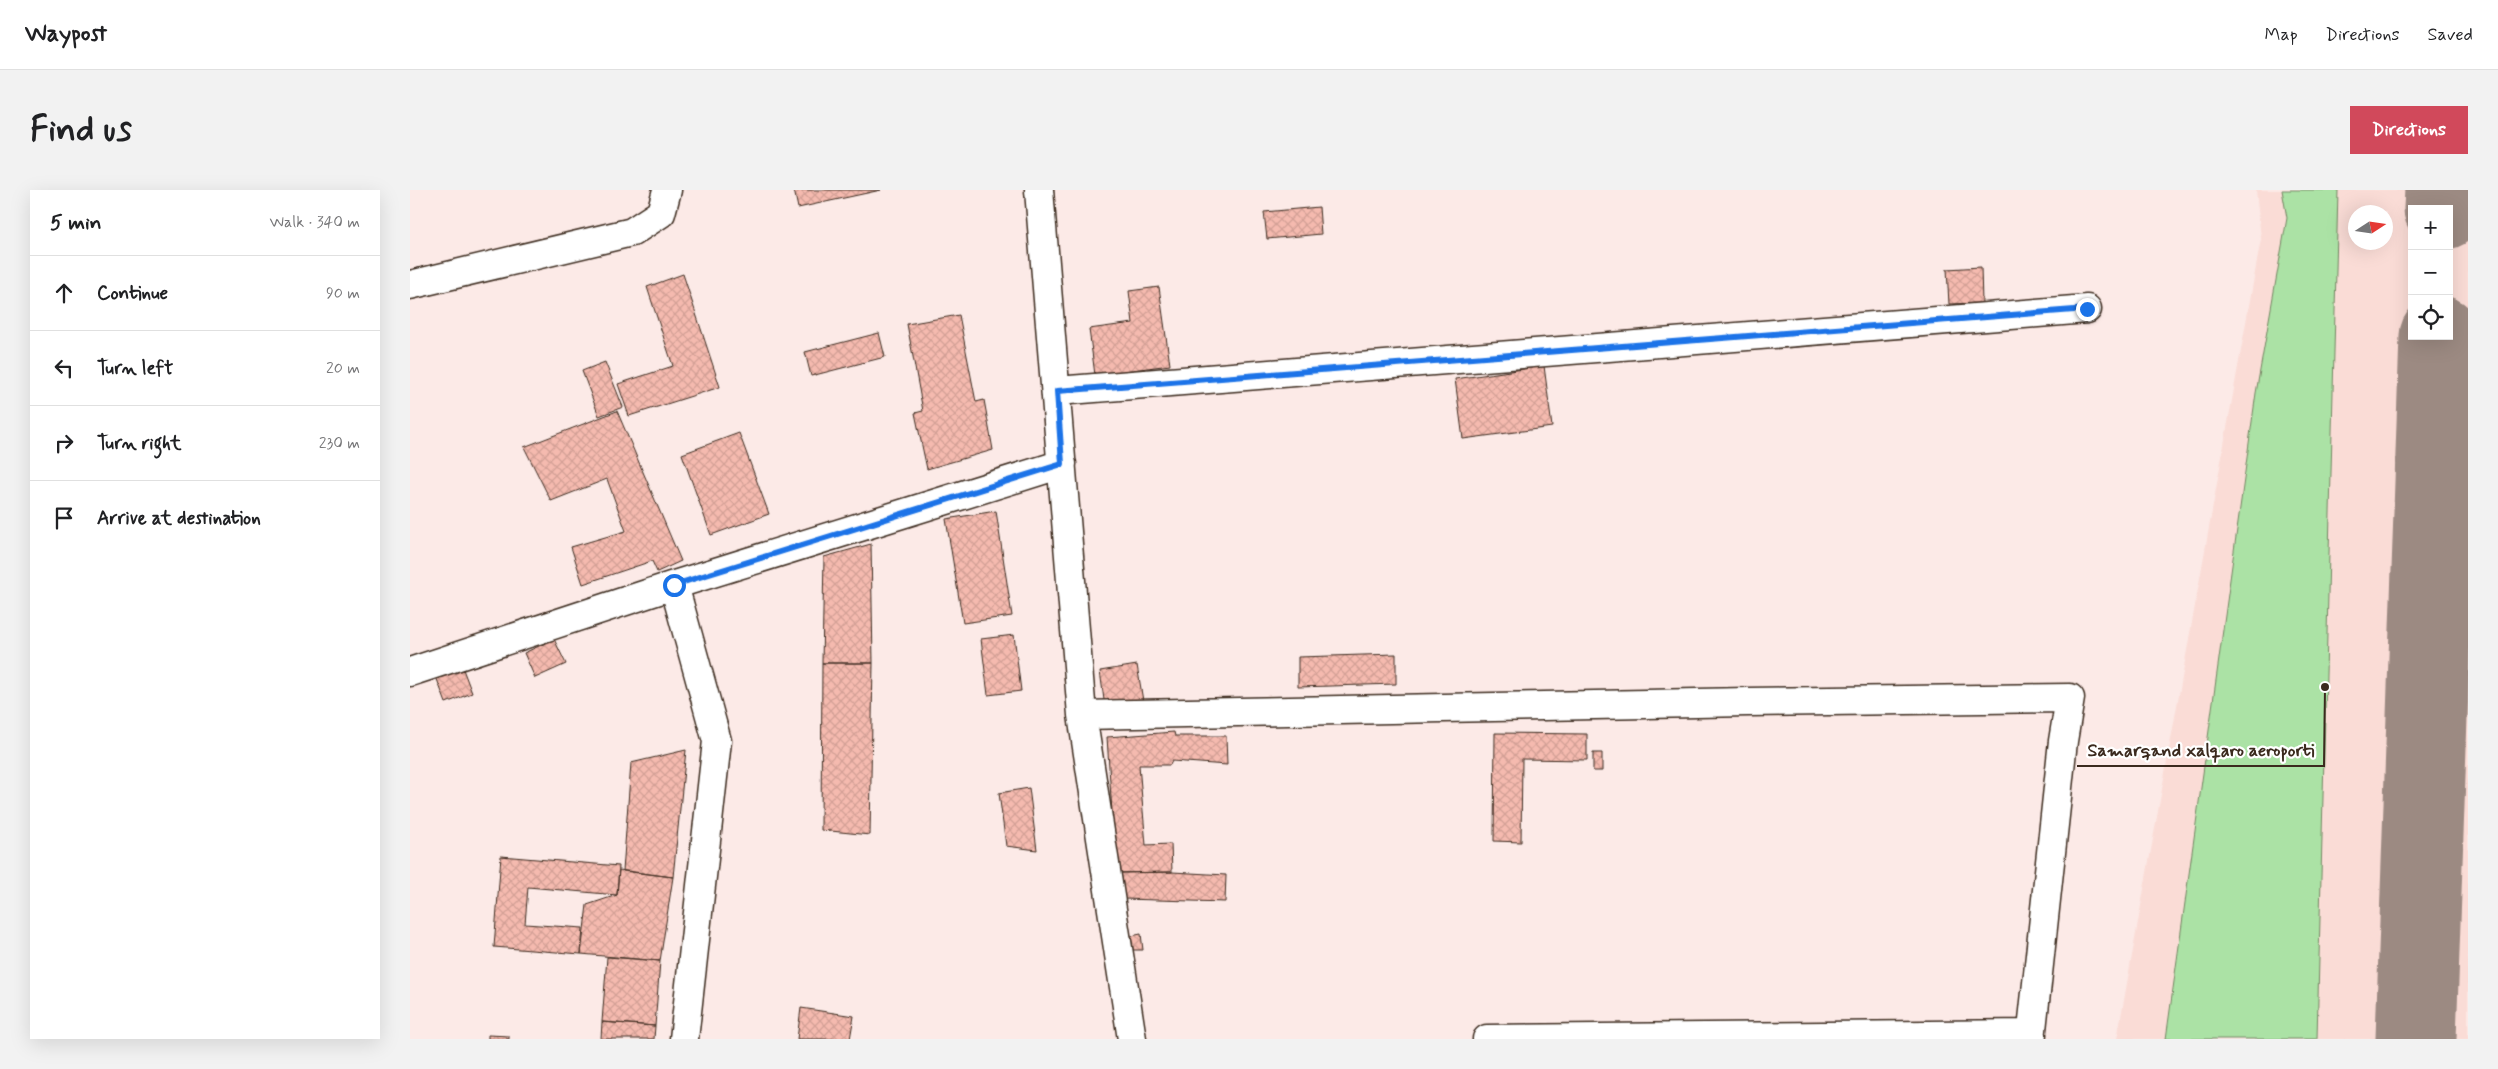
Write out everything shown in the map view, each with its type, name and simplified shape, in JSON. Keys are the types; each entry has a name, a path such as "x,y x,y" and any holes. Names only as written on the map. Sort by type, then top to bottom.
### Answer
{"street":[{"path":"410,284 632,232 661,213 666,190"},
{"path":"1039,190 1057,391 1082,715 1132,1039"},
{"path":"1057,391 2087,309"},
{"path":"410,672 674,585 1062,464"},
{"path":"674,585 717,741 684,1039"},
{"path":"1082,715 1738,702 2070,698 2063,741 2031,1036 1486,1039"}],"shaded area":[{"path":"2256,190 2468,190 2468,1039 2117,1039 2261,239"}],"green space":[{"path":"2282,190 2338,190 2317,1039 2166,1039 2256,393 2287,218"}],"building":[{"path":"794,190 881,190 798,208"},
{"path":"1319,207 1321,234 1267,239 1264,212"},
{"path":"1981,267 1982,303 1949,304 1947,269"},
{"path":"683,274 720,387 629,416 618,384 673,366 647,287"},
{"path":"1159,287 1170,365 1095,375 1089,329 1133,323 1129,291"},
{"path":"959,315 976,402 984,400 993,450 927,469 915,413 923,411 907,324"},
{"path":"879,333 885,357 811,376 805,352"},
{"path":"605,362 623,407 599,416 582,371"},
{"path":"1544,366 1552,427 1463,439 1455,379"},
{"path":"617,411 681,561 657,572 652,561 583,584 571,547 626,531 607,479 551,501 524,447"},
{"path":"739,433 769,514 711,535 682,454"},
{"path":"996,511 1012,616 963,623 946,519"},
{"path":"871,544 873,663 822,663 824,557"},
{"path":"1014,635 1021,691 988,695 981,639"},
{"path":"554,639 566,664 535,678 524,653"},
{"path":"1396,654 1396,684 1298,687 1298,657"},
{"path":"822,663 873,663 870,835 821,830"},
{"path":"461,664 472,693 446,703 435,674"},
{"path":"1137,665 1143,701 1105,707 1100,671"},
{"path":"1174,732 1175,736 1226,736 1227,765 1172,761 1170,765 1139,765 1146,845 1171,844 1172,872 1116,873 1107,737"},
{"path":"1495,733 1587,734 1587,760 1522,759 1521,842 1494,841"},
{"path":"686,750 673,877 623,871 631,763"},
{"path":"1593,753 1602,753 1602,771 1593,771"},
{"path":"1029,788 1037,850 1006,846 999,793"},
{"path":"501,856 619,866 617,895 528,887 525,924 583,928 581,954 494,947"},
{"path":"619,870 673,877 660,961 581,954 587,905 617,895"},
{"path":"1172,872 1226,875 1225,902 1124,899 1116,873"},
{"path":"1141,934 1143,950 1133,950 1131,936"},
{"path":"607,957 660,961 655,1026 602,1022"},
{"path":"801,1008 854,1016 850,1039 797,1039"},
{"path":"602,1022 655,1026 654,1039 601,1039"},
{"path":"488,1035 509,1036 509,1039 488,1039"}],"taxiway":[{"path":"2444,205 2445,190"},
{"path":"2416,1039 2440,340"}],"place":[{"name":"Samarqand xalqaro aeroporti","path":"2325,687"}],"route":[{"path":"674,585 1062,464 1057,391 2087,309"}]}
